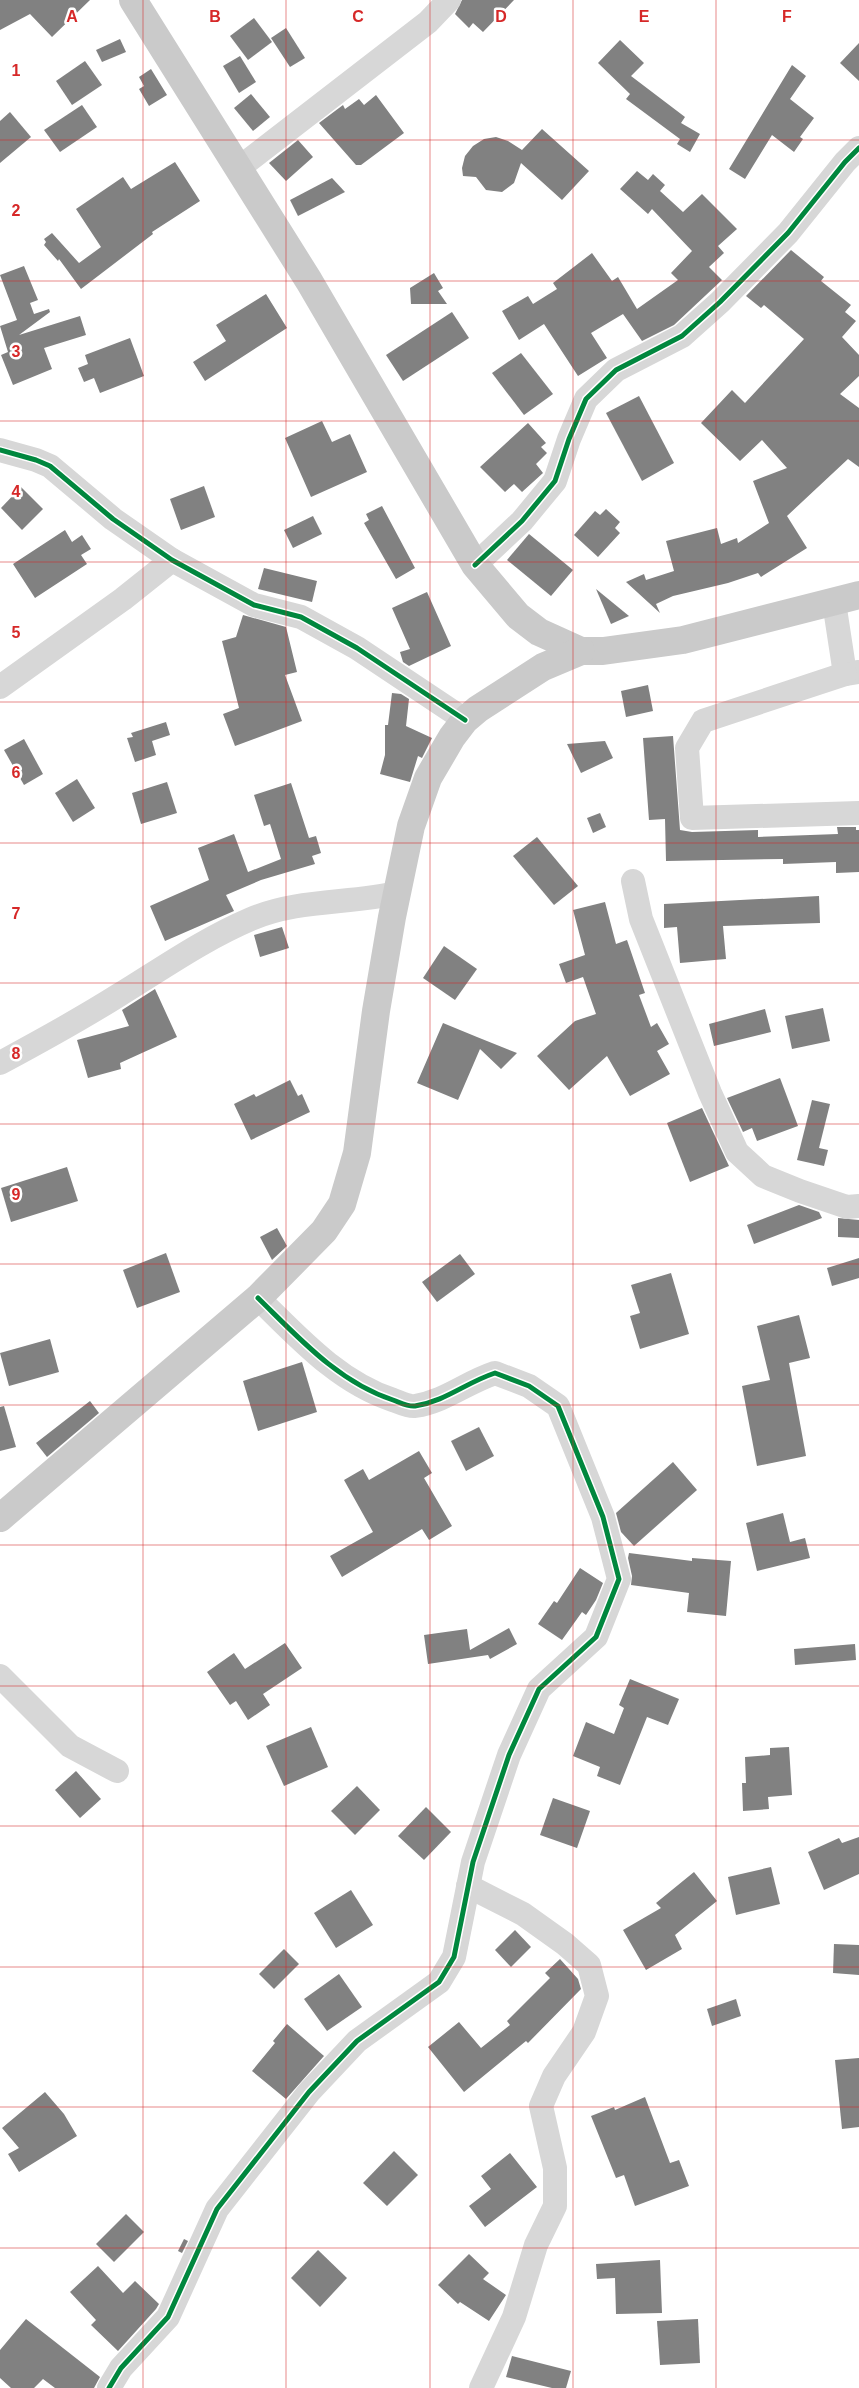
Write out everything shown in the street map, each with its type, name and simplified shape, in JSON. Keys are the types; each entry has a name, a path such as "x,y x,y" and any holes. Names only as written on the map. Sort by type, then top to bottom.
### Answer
{"main road":[{"path":"133,0 309,281 475,565 518,616 539,632 581,651"},
{"path":"0,1518 258,1298 324,1231 342,1204 357,1153 376,1010 411,826 419,800 442,751 465,720 478,709 543,667 581,651 639,648 683,640 846,598"}],"street":[{"path":"238,168 428,22 449,0"},
{"path":"475,565 522,521 555,481 569,439 586,399 616,370 682,336 720,302 788,233 845,162 859,148"},
{"path":"0,450 50,466 114,520 172,560 254,605 301,617 358,648 465,720"},
{"path":"0,687 123,599 172,560"},
{"path":"846,598 852,673 703,720 687,748 692,818 859,813"},
{"path":"633,881 644,927 710,1093 737,1152 763,1176 847,1207 859,1206"},
{"path":"0,1062 66,1028 194,948 252,918 285,908 374,898 397,893"},
{"path":"109,2388 121,2368 168,2317 217,2210 309,2092 357,2041 439,1982 454,1957 473,1862 509,1754 539,1689 596,1637 619,1579 603,1517 558,1406 528,1386 494,1373 472,1381 442,1400 412,1406 379,1396 342,1376 258,1298"},
{"path":"0,1676 70,1746 117,1771"},
{"path":"468,1886 523,1914 565,1944 589,1966 597,1996 584,2032 554,2076 541,2106 555,2168 555,2206 536,2244 514,2317 481,2388"}],"building":[{"path":"0,0 90,0 52,37 30,14 0,30"},
{"path":"462,0 514,0 483,32 473,23 469,28 455,14"},
{"path":"254,18 272,42 248,60 230,36"},
{"path":"286,28 305,58 290,67 271,38"},
{"path":"120,39 126,52 102,62 96,50"},
{"path":"620,40 644,63 631,76 685,117 681,123 700,134 690,152 677,144 680,139 626,99 630,94 598,63"},
{"path":"859,43 859,81 840,63"},
{"path":"240,56 256,82 239,93 223,66"},
{"path":"85,61 102,85 72,105 56,81"},
{"path":"792,65 806,76 790,99 814,118 800,137 803,139 794,152 772,135 745,179 729,169"},
{"path":"151,69 167,95 149,106 139,89 144,86 139,77"},
{"path":"251,94 270,117 253,131 234,108"},
{"path":"376,95 404,133 361,165 356,165 319,123 343,105 345,109 359,99 364,105"},
{"path":"82,105 97,127 60,152 44,130"},
{"path":"10,112 31,137 0,163 0,121"},
{"path":"542,129 589,171 562,200 521,163 514,183 502,192 486,190 476,177 463,176 462,168 465,156 473,146 484,139 496,137 508,141 522,150"},
{"path":"298,140 313,157 286,181 269,163"},
{"path":"175,162 200,201 152,232 153,234 81,289 59,259 58,261 44,245 46,242 44,239 52,233 79,263 101,247 76,209 123,177 131,189"},
{"path":"637,171 648,180 653,174 665,185 660,191 683,212 702,194 737,229 718,246 724,253 709,267 722,280 674,325 642,341 623,314 591,333 607,358 578,376 544,324 519,340 502,311 528,296 533,304 557,289 553,283 592,253 612,281 618,277 637,309 678,280 671,273 692,251 652,209 648,214 620,189"},
{"path":"332,178 345,192 298,216 290,200"},
{"path":"791,250 824,277 821,281 851,305 845,312 856,321 842,337 859,355 859,376 840,394 859,408 859,467 848,459 787,516 807,548 761,577 758,573 728,583 673,596 656,604 660,613 626,582 644,574 646,580 674,571 666,541 717,528 721,544 737,538 738,543 769,523 753,481 787,468 762,440 740,461 701,423 732,390 745,403 804,339 764,305 761,308 746,296"},
{"path":"24,266 38,300 30,303 34,314 49,309 50,312 19,335 80,316 86,335 44,348 52,369 13,385 1,355 8,352 0,326 17,320 0,275"},
{"path":"434,273 443,288 438,291 447,304 411,304 410,288"},
{"path":"266,294 287,328 205,381 193,362 226,341 216,325"},
{"path":"452,312 469,338 403,381 386,355"},
{"path":"130,338 144,376 100,393 94,378 84,382 78,368 88,364 85,355"},
{"path":"521,353 553,394 524,415 492,373"},
{"path":"639,396 674,463 642,481 606,413"},
{"path":"322,421 332,442 350,434 367,472 311,497 285,438"},
{"path":"528,423 546,443 541,447 547,453 536,464 543,473 522,492 514,484 505,492 480,467"},
{"path":"204,486 215,517 181,530 170,499"},
{"path":"21,487 43,509 22,530 1,508"},
{"path":"382,506 415,568 396,579 364,523 369,520 366,514"},
{"path":"606,509 620,522 615,528 620,533 598,557 574,535 595,511 600,515"},
{"path":"313,516 322,534 293,548 284,530"},
{"path":"65,530 72,542 82,535 91,549 81,555 87,564 35,598 13,564"},
{"path":"529,534 573,570 551,596 507,560"},
{"path":"264,568 317,581 312,602 258,589"},
{"path":"596,589 629,616 611,624"},
{"path":"427,592 451,646 409,666 403,662 400,652 410,649 392,608"},
{"path":"243,615 286,627 297,672 285,675 302,721 235,746 223,714 239,708 222,641 236,637"},
{"path":"648,685 653,711 626,717 621,691"},
{"path":"392,693 401,694 409,699 406,726 432,738 422,758 418,756 410,782 380,774 385,755 385,725 388,725"},
{"path":"166,722 170,735 152,741 156,755 135,762 127,738 133,737 131,733"},
{"path":"673,736 680,830 692,832 758,830 758,837 838,834 837,827 856,827 856,830 859,830 859,872 836,873 836,862 783,864 783,859 666,861 665,819 649,820 643,738"},
{"path":"24,739 43,774 24,785 4,750"},
{"path":"605,741 613,758 581,773 567,744"},
{"path":"77,779 95,808 73,822 55,793"},
{"path":"167,782 177,813 141,824 132,793"},
{"path":"291,783 309,838 316,836 321,853 312,856 315,864 261,880 226,895 234,911 165,941 150,906 209,880 198,848 234,834 248,872 281,859 270,824 264,826 254,795"},
{"path":"600,813 606,827 593,833 587,818"},
{"path":"537,837 578,886 554,905 513,856"},
{"path":"819,896 820,923 723,926 726,959 680,963 677,927 664,928 664,904"},
{"path":"605,902 616,944 627,940 645,993 639,995 651,1027 657,1023 669,1044 657,1051 670,1074 630,1096 607,1056 569,1090 537,1056 575,1021 596,1014 583,977 566,983 559,964 585,955 573,910"},
{"path":"282,927 289,948 260,957 254,935"},
{"path":"444,946 477,969 455,1000 423,978"},
{"path":"155,989 177,1037 120,1063 121,1069 88,1078 77,1040 129,1026 122,1010"},
{"path":"823,1008 830,1041 792,1049 785,1016"},
{"path":"765,1009 771,1032 714,1046 709,1024"},
{"path":"443,1023 517,1053 501,1069 480,1049 458,1100 417,1083"},
{"path":"780,1078 798,1126 757,1141 752,1128 743,1132 727,1098"},
{"path":"290,1080 298,1096 302,1094 310,1112 251,1140 234,1104 254,1094 256,1097"},
{"path":"812,1100 830,1104 819,1148 828,1150 824,1166 797,1160"},
{"path":"702,1108 729,1166 690,1182 667,1123"},
{"path":"67,1167 78,1201 11,1222 1,1188"},
{"path":"799,1205 819,1212 822,1218 754,1244 747,1225"},
{"path":"838,1218 859,1220 859,1238 838,1237"},
{"path":"277,1228 287,1246 272,1260 260,1237"},
{"path":"166,1253 180,1292 137,1308 123,1270"},
{"path":"460,1254 475,1274 437,1302 422,1282"},
{"path":"859,1258 859,1278 832,1286 827,1268"},
{"path":"671,1273 689,1334 640,1349 630,1316 640,1313 631,1285"},
{"path":"799,1315 810,1358 789,1363 806,1456 757,1466 742,1386 770,1380 757,1326"},
{"path":"50,1339 59,1372 9,1386 0,1353"},
{"path":"302,1362 317,1412 258,1431 243,1381"},
{"path":"90,1401 99,1413 47,1457 36,1443"},
{"path":"4,1406 16,1447 0,1451 0,1407"},
{"path":"479,1427 494,1456 466,1471 451,1441"},
{"path":"419,1451 432,1473 424,1478 452,1526 429,1540 422,1529 342,1577 330,1556 373,1532 344,1480 363,1469 369,1480"},
{"path":"673,1462 697,1490 634,1546 621,1532 616,1513"},
{"path":"783,1513 790,1542 805,1538 810,1558 757,1571 746,1523"},
{"path":"629,1553 692,1561 692,1558 731,1561 726,1616 687,1612 689,1593 631,1585 632,1576 628,1558"},
{"path":"580,1568 603,1583 596,1600 586,1615 582,1612 562,1640 538,1624 554,1601 557,1603"},
{"path":"509,1628 517,1644 490,1659 488,1655 428,1664 424,1635 467,1629 470,1650"},
{"path":"285,1643 302,1668 263,1694 270,1705 248,1720 236,1701 230,1705 207,1672 234,1653 245,1669"},
{"path":"855,1644 856,1660 795,1665 794,1649"},
{"path":"630,1679 679,1699 668,1725 647,1717 620,1785 597,1776 600,1767 573,1756 586,1722 614,1734 624,1708 619,1705"},
{"path":"311,1727 328,1767 284,1786 266,1746"},
{"path":"789,1747 792,1795 768,1797 769,1809 743,1811 742,1783 746,1783 745,1757 770,1755 770,1748"},
{"path":"76,1771 101,1799 80,1818 55,1790"},
{"path":"357,1786 380,1810 355,1835 331,1811"},
{"path":"553,1798 590,1811 577,1848 540,1835"},
{"path":"426,1807 451,1832 424,1860 398,1836"},
{"path":"859,1837 859,1874 824,1890 808,1852 839,1838 842,1843"},
{"path":"771,1867 780,1904 736,1915 728,1877"},
{"path":"694,1872 717,1901 675,1935 682,1949 646,1970 623,1930 661,1908 656,1903"},
{"path":"351,1890 373,1925 336,1948 314,1913"},
{"path":"515,1930 531,1947 511,1967 495,1950"},
{"path":"834,1944 859,1945 859,1975 833,1973"},
{"path":"284,1949 299,1964 274,1989 259,1974"},
{"path":"560,1959 578,1979 581,1989 528,2043 526,2041 464,2092 428,2047 459,2022 481,2048 510,2025 507,2021 550,1978 545,1973"},
{"path":"339,1974 362,2007 327,2031 304,1999"},
{"path":"736,1999 741,2016 712,2026 707,2009"},
{"path":"287,2024 324,2056 286,2099 252,2071 275,2043 273,2041"},
{"path":"859,2058 859,2127 842,2129 835,2060"},
{"path":"45,2092 64,2114 77,2136 19,2172 8,2154 19,2148 2,2128"},
{"path":"645,2097 670,2163 679,2160 689,2186 635,2206 624,2175 616,2178 591,2116 614,2107 615,2110"},
{"path":"394,2151 418,2175 387,2206 363,2183"},
{"path":"510,2153 537,2187 485,2227 469,2206 491,2189 481,2176"},
{"path":"126,2214 144,2232 114,2262 96,2244"},
{"path":"184,2239 188,2241 182,2253 178,2251"},
{"path":"318,2250 347,2278 320,2307 291,2278"},
{"path":"469,2254 489,2273 483,2279 506,2295 489,2321 460,2302 458,2304 438,2285"},
{"path":"660,2260 662,2313 616,2314 615,2278 597,2279 596,2264"},
{"path":"98,2266 123,2293 135,2281 159,2304 118,2351 91,2325 96,2320 70,2292"},
{"path":"26,2319 100,2377 94,2388 55,2388 43,2379 34,2388 11,2388 0,2378 0,2350"},
{"path":"698,2319 700,2363 660,2365 657,2321"},
{"path":"512,2356 571,2371 566,2388 552,2388 506,2377"}],"cycle path":[{"path":"475,565 522,521 555,481 569,439 586,399 616,370 682,336 720,302 788,233 845,162 859,148"},
{"path":"0,450 50,466 113,519 172,560 254,605 301,617 357,648 465,720"},
{"path":"109,2388 121,2368 168,2317 217,2209 309,2092 357,2041 439,1982 454,1957 473,1862 509,1755 539,1689 596,1637 619,1579 603,1517 558,1406 529,1386 495,1373 426,1404 409,1406 373,1392 337,1370 304,1343 258,1298"}]}
